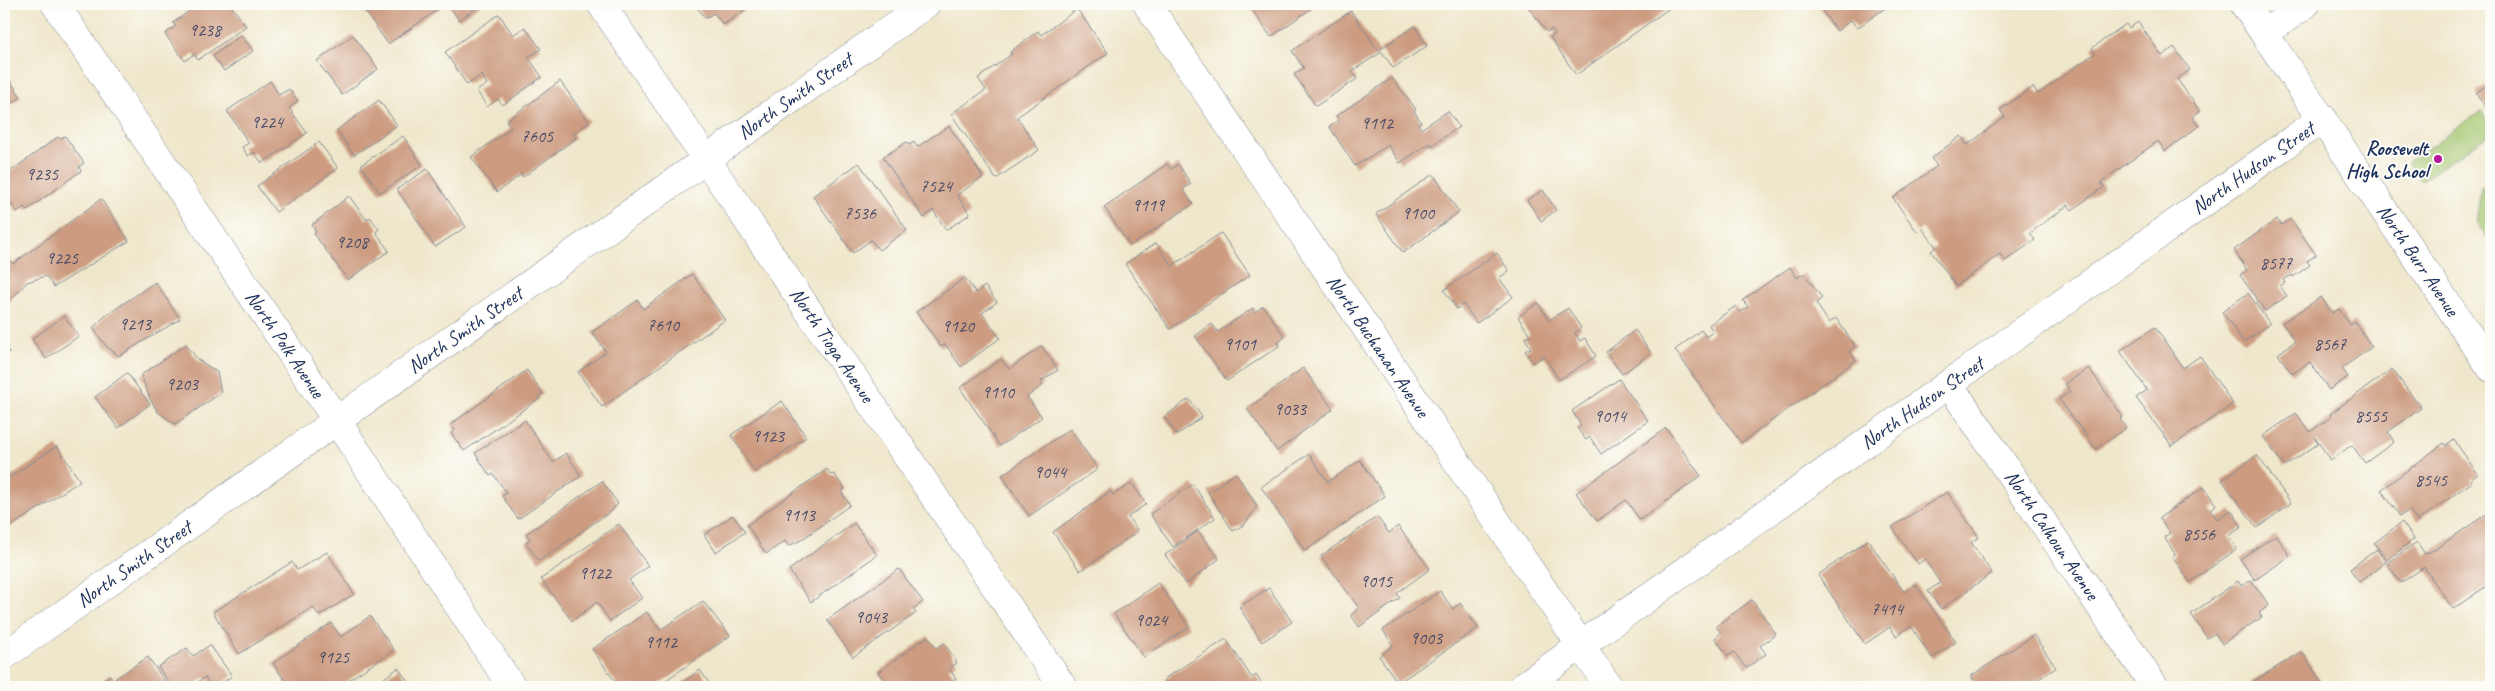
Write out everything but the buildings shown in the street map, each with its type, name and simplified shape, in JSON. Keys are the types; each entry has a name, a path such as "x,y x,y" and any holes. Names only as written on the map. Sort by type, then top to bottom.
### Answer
{"street":[{"name":"North Polk Avenue","path":"54,4 337,421 512,687"},
{"name":"North Tioga Avenue","path":"600,4 1063,687"},
{"name":"North Smith Street","path":"4,656 926,4"},
{"name":"North Buchanan Avenue","path":"1147,4 1609,687"},
{"name":"North Burr Avenue","path":"2244,4 2491,368"},
{"path":"2265,33 2306,4"},
{"name":"North Hudson Street","path":"1522,687 2323,118"},
{"name":"North Calhoun Avenue","path":"1949,384 2155,687"}],"green space":[{"path":"2481,111 2491,126 2491,133 2421,181 2408,162"},
{"path":"2491,181 2491,243 2476,222 2481,188"}],"place":[{"name":"Roosevelt High School","path":"2438,159"}]}
